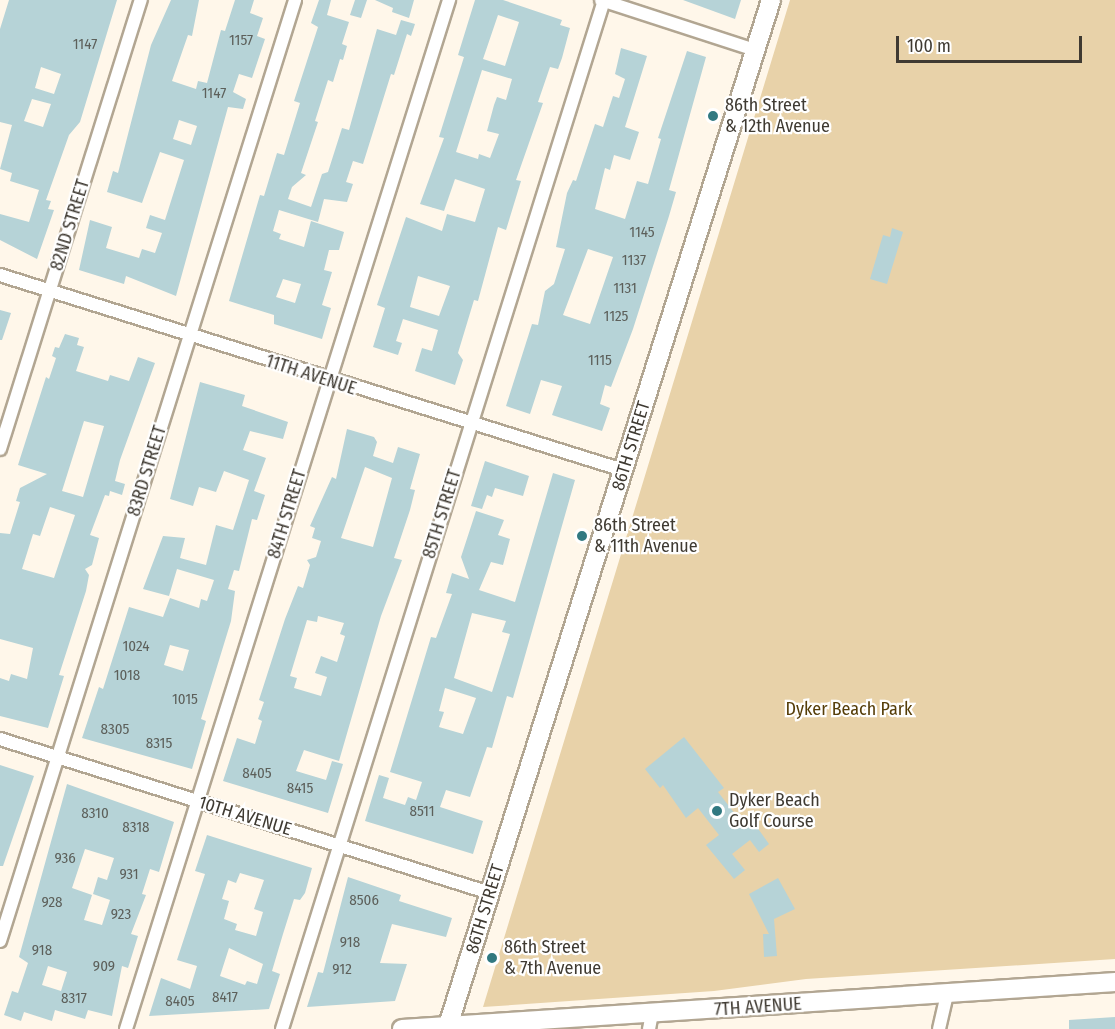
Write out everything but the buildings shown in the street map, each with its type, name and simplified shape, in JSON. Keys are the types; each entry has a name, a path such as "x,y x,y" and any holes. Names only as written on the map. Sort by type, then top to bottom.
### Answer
{"main road":[{"name":"86TH STREET","path":"448,1027 771,0"},
{"name":"7TH AVENUE","path":"402,1029 511,1023 650,1022 947,994 1115,982"}],"street":[{"name":"82ND STREET","path":"0,449 141,0"},
{"name":"83RD STREET","path":"0,941 295,0"},
{"name":"84TH STREET","path":"126,1029 449,0"},
{"path":"603,0 755,50"},
{"name":"85TH STREET","path":"282,1029 603,0"},
{"name":"11TH AVENUE","path":"0,275 328,381 623,470"},
{"name":"10TH AVENUE","path":"0,739 490,893"},
{"path":"939,1029 947,994"},
{"path":"511,1023 537,1029"}],"green space":[{"name":"Dyker Beach Park","path":"790,0 1115,0 1115,959 806,979 714,991 483,1007"}],"place":[{"name":"86th Street & 12th Avenue","path":"713,116"},
{"name":"86th Street & 11th Avenue","path":"582,536"},
{"name":"Dyker Beach Golf Course","path":"717,811"},
{"name":"86th Street & 7th Avenue","path":"492,958"}]}
